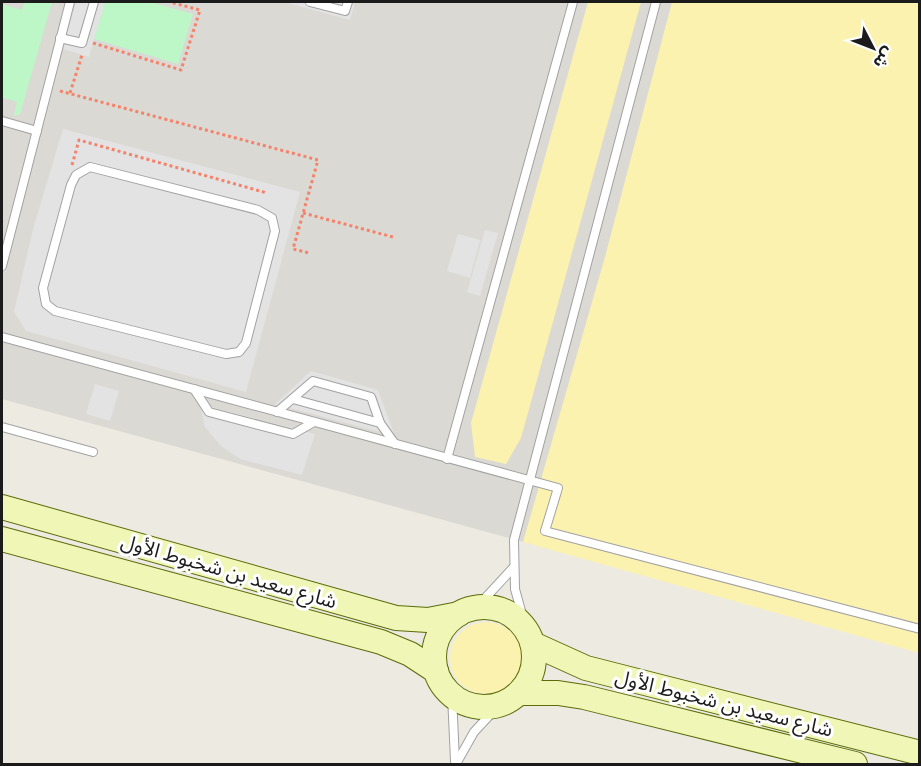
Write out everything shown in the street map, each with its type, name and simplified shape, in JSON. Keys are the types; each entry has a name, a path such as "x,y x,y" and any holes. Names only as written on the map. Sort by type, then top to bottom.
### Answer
{"main road":[{"name":"شارع سعيد بن شخبوط الأول","path":"2,507 388,616 428,620 468,611"},
{"name":"شارع سعيد بن شخبوط الأول","path":"2,539 381,642 410,654 436,671"},
{"path":"468,611 504,611 529,637 532,670 510,698 475,705 452,695 442,684 436,671 435,651 441,632 468,611"},
{"name":"شارع سعيد بن شخبوط الأول","path":"529,637 586,668 920,753"},
{"name":"شارع سعيد بن شخبوط الأول","path":"510,698 558,693 584,697 855,765"}],"lane":[{"path":"2,266 70,2"},
{"path":"60,38 82,43 94,2"},
{"path":"310,2 345,11 348,2"},
{"path":"447,459 573,2"},
{"path":"529,637 515,589 514,540 656,2"},
{"path":"2,121 37,131"},
{"path":"90,167 101,168 258,210 272,218 275,231 243,348 232,354 226,354 55,311 46,304 43,288 71,185 80,172 90,167"},
{"path":"2,337 558,488 545,531 920,629"},
{"path":"277,412 313,381 371,397 380,423 395,444"},
{"path":"194,389 209,412 293,434 314,422"},
{"path":"293,399 380,423"},
{"path":"2,427 93,452"},
{"path":"468,611 513,568"},
{"path":"452,695 455,765"},
{"path":"455,765 474,732 510,698"}],"path":[{"path":"86,41 181,70 200,10 170,2"},
{"path":"70,93 83,51"},
{"path":"47,88 318,160 292,249 309,254"},
{"path":"80,172 71,167 79,140 267,193"},
{"path":"303,213 393,237"}],"shaded area":[{"path":"2,2 919,2 710,593 2,399"},
{"path":"76,2 105,2 89,57 63,49"},
{"path":"284,2 355,2 350,20"},
{"path":"63,129 300,192 246,392 26,331 14,312 33,229"},
{"path":"485,230 498,233 480,296 467,292"},
{"path":"458,234 480,240 470,278 447,271"},
{"path":"311,371 378,390 395,436 275,404"},
{"path":"95,384 119,391 110,421 86,414"},
{"path":"200,404 315,434 302,475 240,459 221,446 205,427"}],"sand":[{"path":"588,2 641,2 521,438 506,464 475,457 471,423"},
{"path":"672,2 919,2 919,653 523,542 605,257"},
{"path":"493,622 512,632 520,644 522,658 520,672 512,684 500,692 479,694 460,684 452,672 450,651 460,632 472,624"}],"green space":[{"path":"25,2 52,2 20,114 14,116 17,102 2,97 2,4 22,10"},
{"path":"105,2 150,2 193,14 178,64 94,39"}]}
